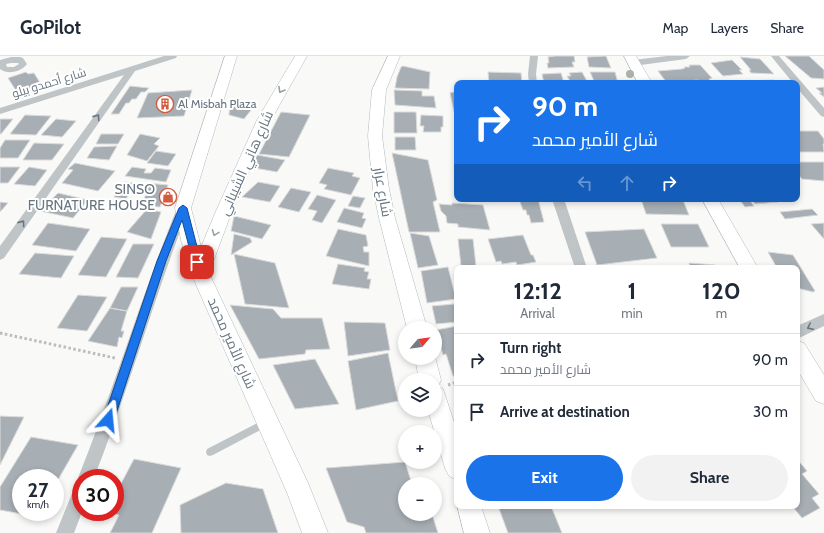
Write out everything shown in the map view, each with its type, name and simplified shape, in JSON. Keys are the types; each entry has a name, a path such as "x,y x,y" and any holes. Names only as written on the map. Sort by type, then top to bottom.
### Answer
{"street":[{"name":"شارع أحمدو بيلو","path":"0,111 173,56"},
{"name":"شارع الأمير محمد","path":"231,56 183,208 190,240 200,273 299,492 314,533"},
{"name":"شارع هاني الشيباني","path":"200,273 224,211 264,120 301,56"},
{"name":"شارع عرار","path":"394,56 379,90 375,136 381,189 387,218 415,321"},
{"path":"532,80 534,56"},
{"path":"643,80 632,60 686,56"},
{"path":"775,56 795,80"},
{"path":"0,255 132,69"},
{"path":"800,86 824,114"},
{"path":"559,202 580,265"},
{"path":"712,202 747,265"},
{"path":"89,469 103,434 162,261 183,208"},
{"path":"800,332 824,320"},
{"path":"800,355 824,394"},
{"path":"441,417 454,458"},
{"path":"470,509 477,533"},
{"path":"65,533 72,515"}],"lane":[{"path":"210,452 267,422"}],"path":[{"path":"0,333 128,361"}],"building":[{"path":"574,56 575,62 572,62 574,67 548,68 548,57"},
{"path":"606,56 611,68 589,67 587,57"},
{"path":"785,56 809,56 824,70 824,79 811,78"},
{"path":"740,57 760,59 774,74 751,73 749,70 751,70"},
{"path":"732,60 742,70 739,70 743,74 723,76 711,63"},
{"path":"689,65 700,65 712,78 709,79 710,80 665,80 658,71 682,69 685,68 684,67 690,67"},
{"path":"403,66 430,72 429,89 395,88 397,77 401,67"},
{"path":"26,72 28,74 34,73 42,86 18,94 8,78"},
{"path":"488,72 521,73 522,80 489,80"},
{"path":"582,72 586,80 569,80 567,76 571,76 569,73"},
{"path":"590,72 615,72 617,80 594,80"},
{"path":"561,73 563,80 543,80 542,74"},
{"path":"130,86 149,88 145,92 141,92 136,99 132,99 129,103 126,103 119,114 111,114"},
{"path":"824,87 824,97 816,88"},
{"name":"Al Misbah Plaza","path":"192,90 184,116 137,118 148,93"},
{"path":"394,90 422,91 422,96 434,96 436,108 395,105"},
{"path":"454,92 454,112 450,93"},
{"path":"230,101 255,105 244,119 229,115"},
{"path":"281,112 310,115 289,157 259,154"},
{"path":"394,112 416,112 417,133 394,133"},
{"path":"25,115 51,116 36,135 10,134"},
{"path":"421,115 443,116 443,127 441,127 441,132 423,132 424,126 420,126"},
{"path":"0,119 13,119 1,134 0,134"},
{"path":"56,119 76,121 62,137 41,135"},
{"path":"800,131 818,131 824,139 824,152 800,152"},
{"path":"101,134 124,134 118,144 96,144"},
{"path":"140,134 160,138 154,144 159,146 147,161 127,155"},
{"path":"395,137 415,137 416,150 395,150"},
{"path":"5,140 30,140 18,158 0,158 0,148"},
{"path":"34,143 64,144 52,160 23,160"},
{"path":"117,146 109,160 87,158 94,147"},
{"path":"156,151 176,154 168,166 147,163"},
{"path":"392,153 428,160 437,200 433,202 440,232 409,232"},
{"path":"257,155 285,160 277,172 249,167"},
{"path":"800,162 824,162 824,181 802,179 800,177"},
{"path":"75,163 115,171 98,191 62,183 73,170 68,169"},
{"path":"0,167 20,167 8,183 0,183"},
{"path":"29,167 47,170 35,186 14,184"},
{"path":"132,167 146,169 144,173 151,173 155,168 171,170 166,182 125,176"},
{"path":"328,168 354,173 352,176 360,178 351,195 324,189 327,185 319,183"},
{"path":"124,182 142,184 137,190 141,191 146,183 168,185 160,207 139,205 147,194 130,192 126,199 114,197"},
{"path":"258,182 280,186 270,202 242,197"},
{"path":"291,188 311,192 299,212 278,207"},
{"path":"58,193 88,200 73,218 40,211"},
{"path":"317,195 336,200 322,223 312,220 317,211 308,209"},
{"path":"353,196 365,198 360,208 348,206"},
{"path":"0,202 8,203 0,212"},
{"path":"520,202 539,202 544,222 531,223 526,210 523,210"},
{"path":"642,202 684,202 689,215 646,214"},
{"path":"741,202 751,202 754,206 745,207"},
{"path":"753,202 778,202 755,204"},
{"path":"452,203 483,205 490,230 458,227 458,224 447,223 446,216 441,211 439,204 452,205"},
{"path":"344,208 364,213 362,218 366,219 362,228 337,222"},
{"path":"147,209 161,212 151,239 127,232"},
{"path":"812,209 818,215 785,219 780,212"},
{"path":"234,216 271,225 262,239 231,231"},
{"path":"48,223 90,229 76,251 32,245"},
{"path":"824,223 824,239 811,224"},
{"path":"661,224 698,224 709,247 671,247"},
{"path":"338,229 366,235 368,246 363,247 364,252 369,252 369,266 326,256"},
{"path":"644,229 657,258 597,265 585,232"},
{"path":"410,233 429,236 438,265 418,268"},
{"path":"234,234 250,238 252,242 231,255"},
{"path":"523,235 531,255 533,255 536,262 517,265 516,262 502,264 501,261 496,262 488,239"},
{"path":"101,237 127,239 106,277 78,275"},
{"path":"458,239 473,239 476,265 461,265"},
{"path":"133,244 154,244 138,278 116,277"},
{"path":"768,252 793,255 799,265 775,265"},
{"path":"35,253 74,256 61,278 19,274"},
{"path":"234,254 275,263 289,308 245,304"},
{"path":"689,263 715,265 690,265"},
{"path":"338,264 365,268 364,271 369,272 367,279 371,279 369,289 332,284"},
{"path":"800,266 815,291 813,292 800,289"},
{"path":"448,267 454,291 454,299 427,303 421,271"},
{"path":"121,287 138,287 127,311 110,308"},
{"path":"78,295 107,297 87,331 57,328"},
{"path":"454,304 454,322 442,323 442,321 435,321 432,306"},
{"path":"230,305 273,309 281,318 322,318 330,349 306,350 305,354 259,359"},
{"path":"110,308 127,311 121,331 124,331 122,338 119,337 117,347 88,341"},
{"path":"344,322 385,323 390,350 348,356"},
{"path":"454,327 454,376 446,354 443,355 442,329"},
{"path":"388,353 398,401 356,410 348,361"},
{"path":"315,359 339,404 295,409 273,365"},
{"path":"0,416 24,417 0,465"},
{"path":"31,437 78,445 64,469 12,469 12,512 0,510 0,487"},
{"path":"134,459 181,468 152,533 110,533 116,521 124,521 124,478"},
{"path":"398,463 398,469 407,469 410,477 398,477 398,521 434,521 438,533 366,533 364,527 347,522 326,468"},
{"path":"800,463 807,471 802,474 819,494 812,498 820,508 802,518 794,509 800,509"},
{"path":"226,483 263,489 278,533 181,533 180,505"},
{"path":"499,509 552,509 562,533 508,533"}],"place":[{"name":"Al Misbah Plaza","path":"165,104"},
{"name":"SINSO FURNATURE HOUSE","path":"168,197"}],"route":[{"path":"108,420 162,261 183,208 190,240 197,262"}]}
